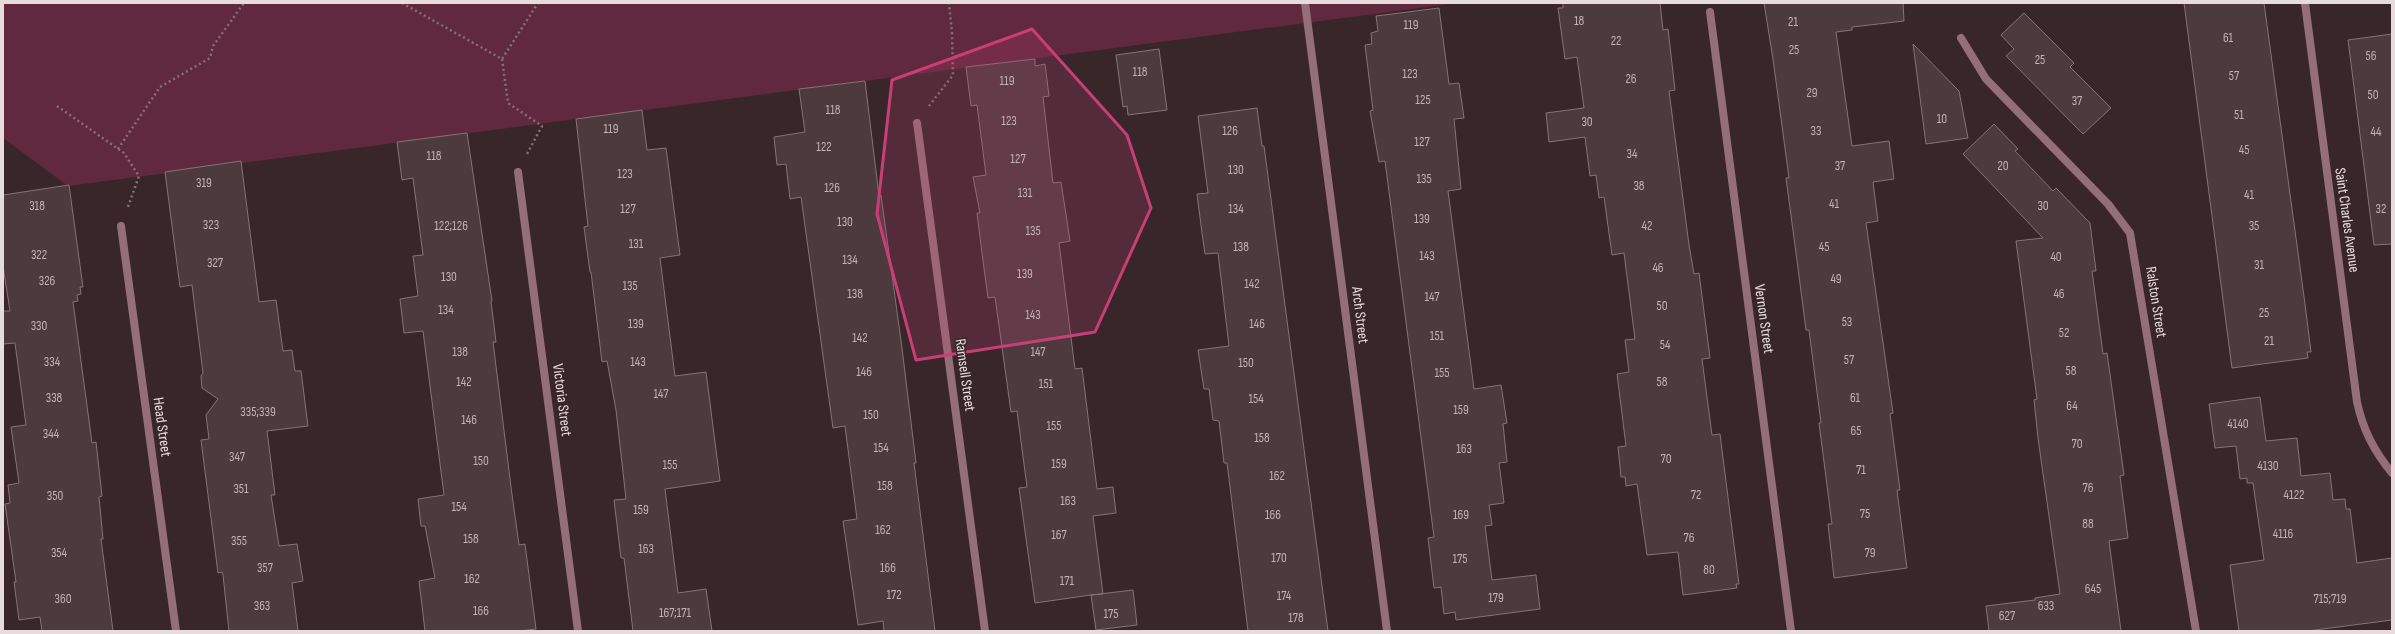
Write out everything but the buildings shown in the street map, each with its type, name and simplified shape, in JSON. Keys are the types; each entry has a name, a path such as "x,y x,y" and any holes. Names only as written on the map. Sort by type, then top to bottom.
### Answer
{"street":[{"name":"Arch Street","path":"1305,3 1387,631"},
{"name":"Saint Charles Avenue","path":"2304,3 2357,402 2361,421 2369,440 2392,473"},
{"name":"Vernon Street","path":"1710,12 1791,631"},
{"name":"Ralston Street","path":"1961,38 1986,80 2108,204 2130,233 2196,631"},
{"name":"Ramsell Street","path":"917,123 985,631"},
{"name":"Victoria Street","path":"518,172 578,631"},
{"name":"Head Street","path":"121,226 176,631"}],"path":[{"path":"118,149 160,87 210,58 213,46 244,3"},
{"path":"402,3 502,59"},
{"path":"518,172 542,126 508,103 502,59 538,3"},
{"path":"917,123 953,75 952,33 949,3"},
{"path":"57,106 124,153 139,176 121,226"}],"highlighted area":[{"path":"1032,29 1127,135 1151,208 1095,332 916,360 877,214 892,80"}],"shaded area":[{"path":"3,3 1457,3 68,186 3,138"}]}
